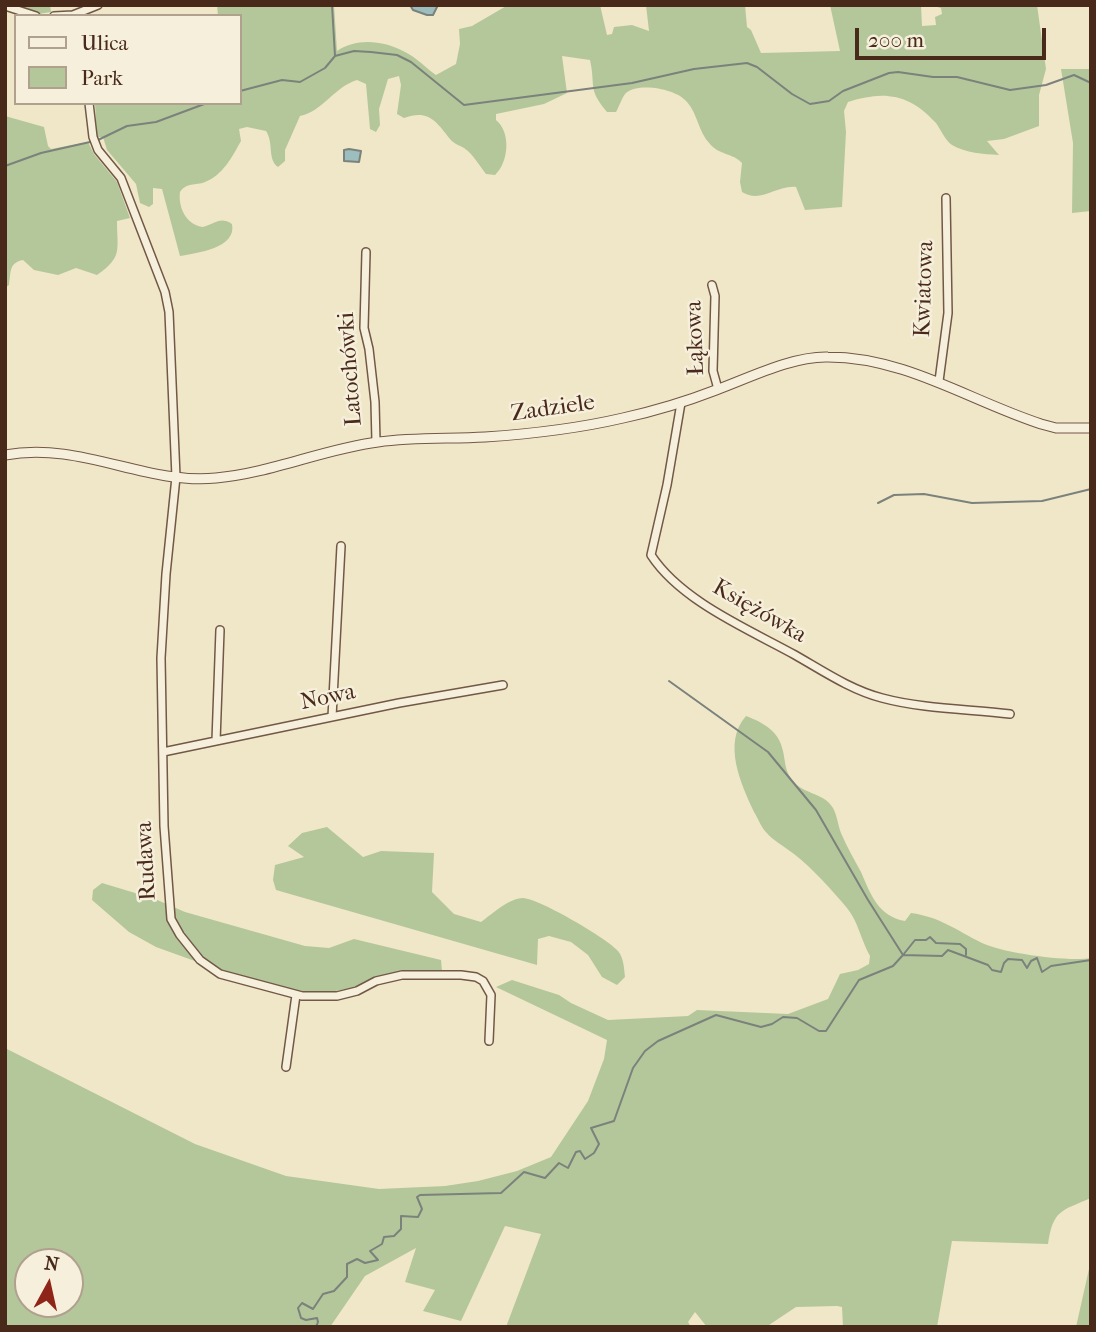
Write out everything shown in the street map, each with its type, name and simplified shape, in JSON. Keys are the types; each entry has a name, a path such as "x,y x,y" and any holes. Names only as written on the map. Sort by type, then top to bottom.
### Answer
{"street":[{"path":"79,14 98,5"},
{"path":"5,6 30,14"},
{"name":"Rudawa","path":"89,105 93,137 98,149 121,178 165,292 169,312 176,478 162,637 163,826 170,919 200,960 220,974 296,995 337,996 376,981 402,975 471,976 483,981 491,995 489,1041"},
{"name":"Kwiatowa","path":"939,381 947,313 946,198"},
{"name":"Latochówki","path":"366,251 364,328 375,402 376,442"},
{"name":"Łąkowa","path":"712,285 715,296 713,371 718,390"},
{"name":"Zadziele","path":"5,454 50,451 176,478 215,478 249,474 376,442 531,432 620,418 681,403 758,374 824,356 896,367 939,381 1041,424 1056,428 1091,428"},
{"name":"Księżówka","path":"681,403 667,485 651,555 661,571 725,617 880,698 1010,714"},
{"path":"332,717 341,546"},
{"path":"216,741 219,630"},
{"name":"Nowa","path":"163,752 503,685"},
{"path":"286,1067 296,995"}],"green space":[{"path":"12,5 50,5 51,12 38,14"},
{"path":"217,5 334,5 337,51 361,42 388,45 409,54 436,75 456,64 460,44 459,29 472,26 508,5 600,5 607,35 612,34 614,27 632,25 649,31 646,5 745,5 747,27 761,53 840,51 830,5 921,5 922,26 936,25 935,17 942,14 941,8 930,5 1037,5 1046,69 1039,95 1039,126 1004,139 987,141 999,155 957,148 945,138 926,113 906,100 873,96 848,102 844,111 846,132 842,207 805,210 796,187 756,196 742,192 742,163 710,144 691,107 682,97 658,88 640,88 626,93 616,112 607,112 594,92 590,60 562,56 567,93 544,104 496,114 496,120 504,132 506,147 503,163 495,175 486,174 470,153 452,141 431,118 419,115 404,118 397,114 401,85 399,76 388,79 379,109 380,125 376,132 370,129 366,84 357,80 341,88 315,110 300,116 285,150 285,161 278,167 273,160 266,131 247,127 239,129 241,141 222,170 211,179 188,185 180,192 180,204 192,223 203,227 224,221 232,224 232,232 228,239 214,248 180,256 162,189 153,188 153,204 149,207 140,203 136,184 107,150 103,137 97,137 95,105 242,105 242,14 218,14"},
{"path":"1061,69 1091,69 1091,211 1072,213 1073,143"},
{"path":"5,116 44,127 51,149 88,142 94,154 117,182 130,218 117,221 118,246 115,258 97,275 76,268 58,275 34,270 23,260 13,266 9,285 5,288"},
{"path":"746,716 765,725 774,733 781,744 786,768 794,783 823,799 833,808 841,833 872,896 888,914 905,921 911,913 931,918 982,943 1005,950 1052,958 1091,958 1091,1198 1060,1213 1053,1224 1048,1244 952,1241 937,1327 843,1327 842,1307 837,1306 796,1307 766,1327 707,1327 695,1312 688,1322 691,1327 506,1327 541,1234 505,1226 461,1321 423,1311 435,1290 405,1282 416,1248 365,1276 330,1327 5,1327 5,1048 195,1144 286,1176 379,1189 445,1186 517,1171 551,1157 588,1101 604,1059 607,1040 496,987 512,980 559,995 608,1020 688,1016 697,1010 788,1014 828,999 840,974 869,964 870,956 847,908 808,866 765,831 739,776 735,738"},
{"path":"327,827 363,857 381,851 434,853 432,892 454,914 481,922 506,903 523,898 558,912 612,945 623,960 625,977 617,985 602,977 588,955 571,942 549,936 538,939 537,965 276,890 273,880 275,865 304,857 288,846 302,833"},
{"path":"102,883 155,899 185,912 305,946 329,948 354,939 441,960 442,971 386,976 351,988 325,993 290,990 228,973 156,947 129,932 92,900 93,890"},
{"path":"1091,1260 1091,1327 1076,1327"}],"water":[{"path":"410,5 438,5 433,15 427,15 413,10"},
{"path":"344,150 361,151 359,162 344,161"}],"waterway":[{"path":"332,5 335,56"},
{"path":"242,90 282,80 300,82 325,68 335,56 354,51 397,55 411,62 464,105 632,83 694,69 747,63 757,67 792,94 810,104 829,101 843,91 898,72 957,77 1010,90 1046,85 1074,75 1091,83"},
{"path":"98,140 127,126 156,122 202,105"},
{"path":"5,166 41,153 90,142"},
{"path":"878,503 894,495 924,494 972,503 1042,501 1091,489"},
{"path":"669,681 768,752 816,810 903,955 915,940 926,940 930,937 936,943 960,944 966,949 966,955"},
{"path":"316,1327 317,1318 301,1318 298,1308 302,1303 313,1309 323,1294 334,1291 347,1277 347,1264 357,1259 365,1263 378,1260 370,1251 382,1244 384,1237 394,1236 401,1229 401,1216 418,1217 422,1209 417,1197 420,1195 501,1193 524,1172 545,1178 559,1163 568,1168 576,1152 580,1151 585,1159 594,1153 599,1144 591,1128 614,1121 633,1068 645,1051 658,1041 716,1015 761,1027 783,1017 797,1018 819,1031 826,1031 859,980 893,966 903,955 942,956 948,950 1001,972 1008,959 1022,960 1027,968 1031,961 1037,958 1042,972 1051,966 1091,960"}]}
